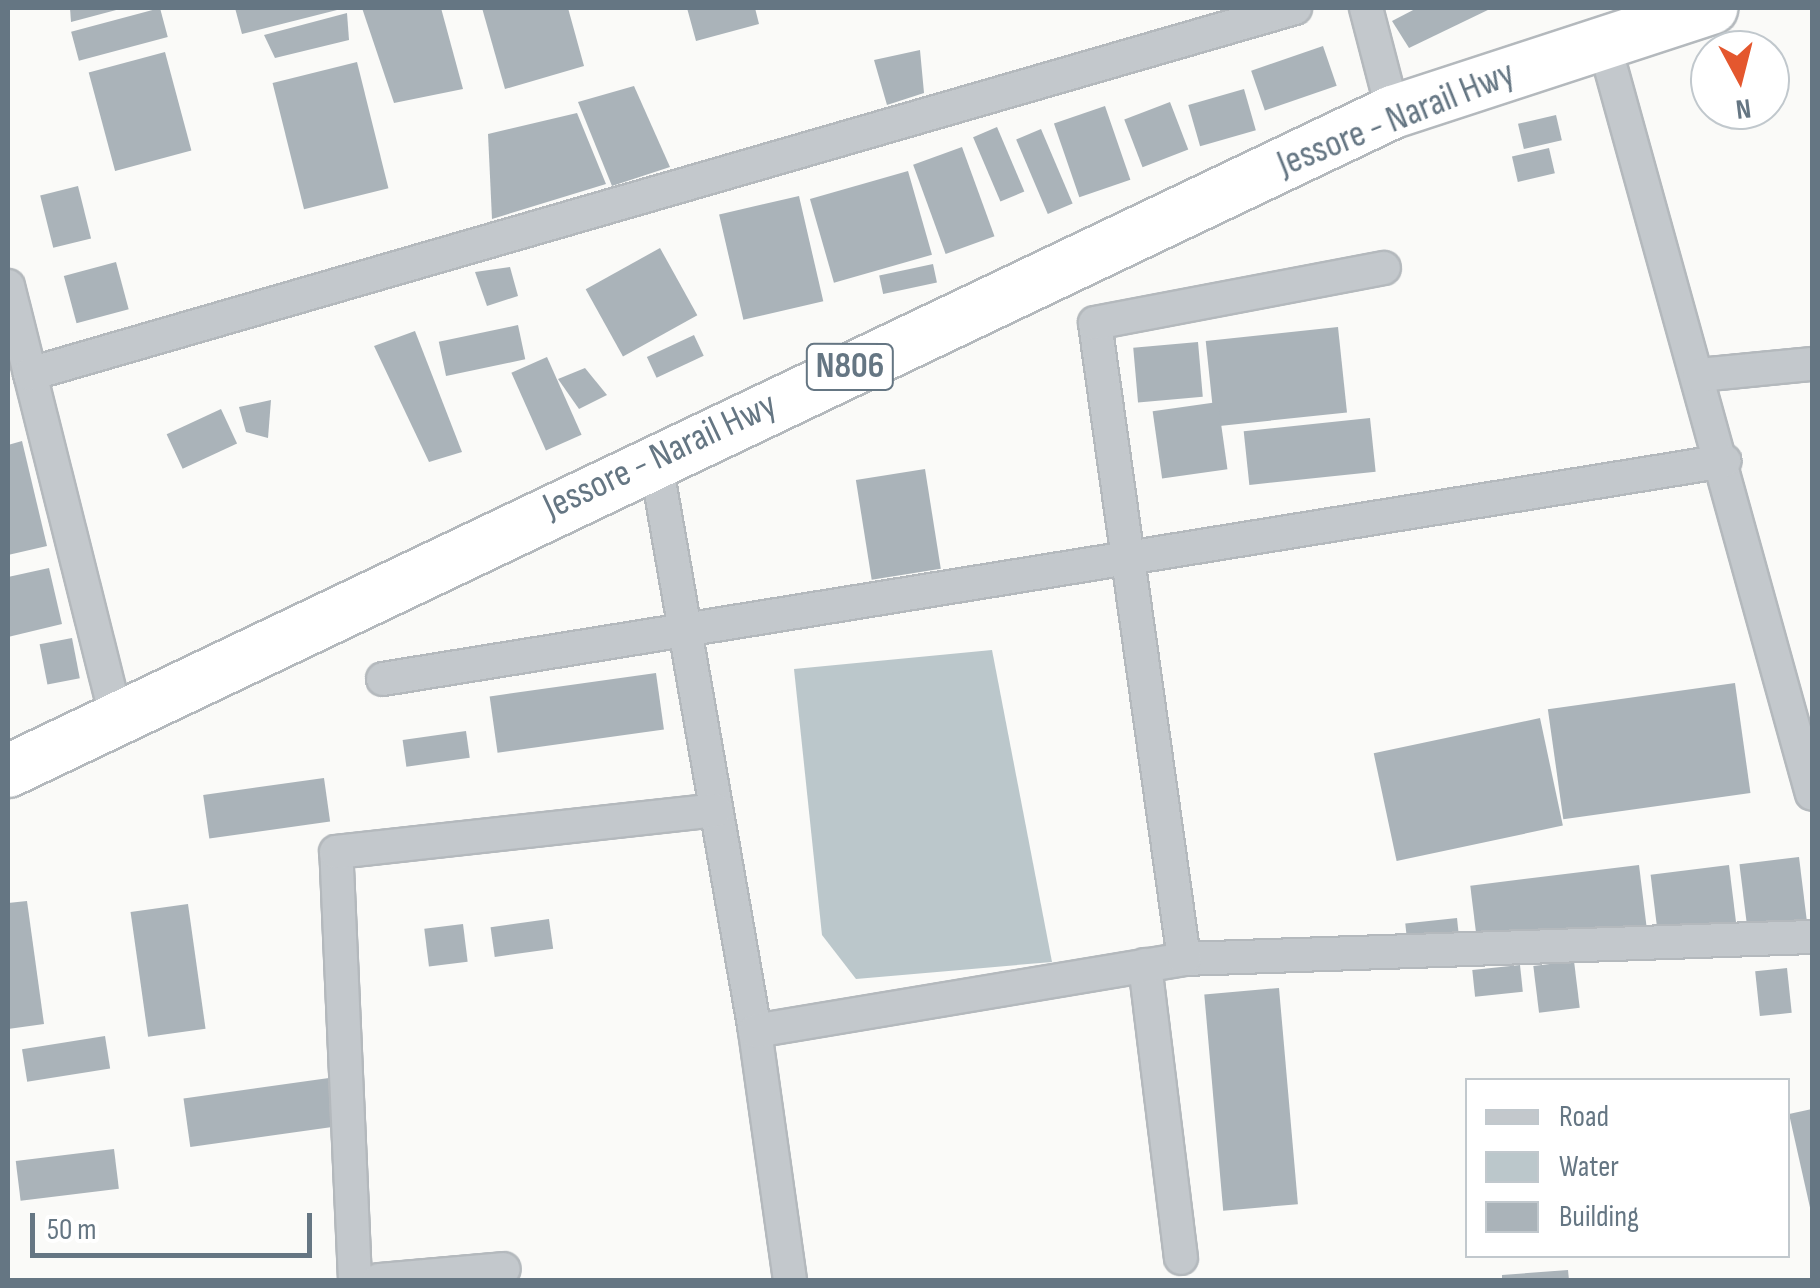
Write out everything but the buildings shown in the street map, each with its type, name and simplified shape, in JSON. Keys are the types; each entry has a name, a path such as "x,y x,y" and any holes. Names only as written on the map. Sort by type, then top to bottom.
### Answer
{"highway":[{"name":"Jessore - Narail Hwy","path":"8,771 655,458 1393,112 1710,8"}],"street":[{"path":"30,374 1295,8"},
{"path":"1366,8 1393,112"},
{"path":"1603,40 1724,462 1812,794"},
{"path":"1184,959 1123,558 1095,323 1384,268"},
{"path":"8,286 116,717"},
{"path":"1699,376 1812,364"},
{"path":"655,458 755,1031 790,1280"},
{"path":"383,679 1724,462"},
{"path":"356,1280 336,852 716,810"},
{"path":"755,1031 1184,959 1812,937"},
{"path":"1145,966 1181,1258"},
{"path":"380,1280 504,1270"}],"water":[{"path":"992,650 1052,962 856,979 822,935 794,669"}]}
